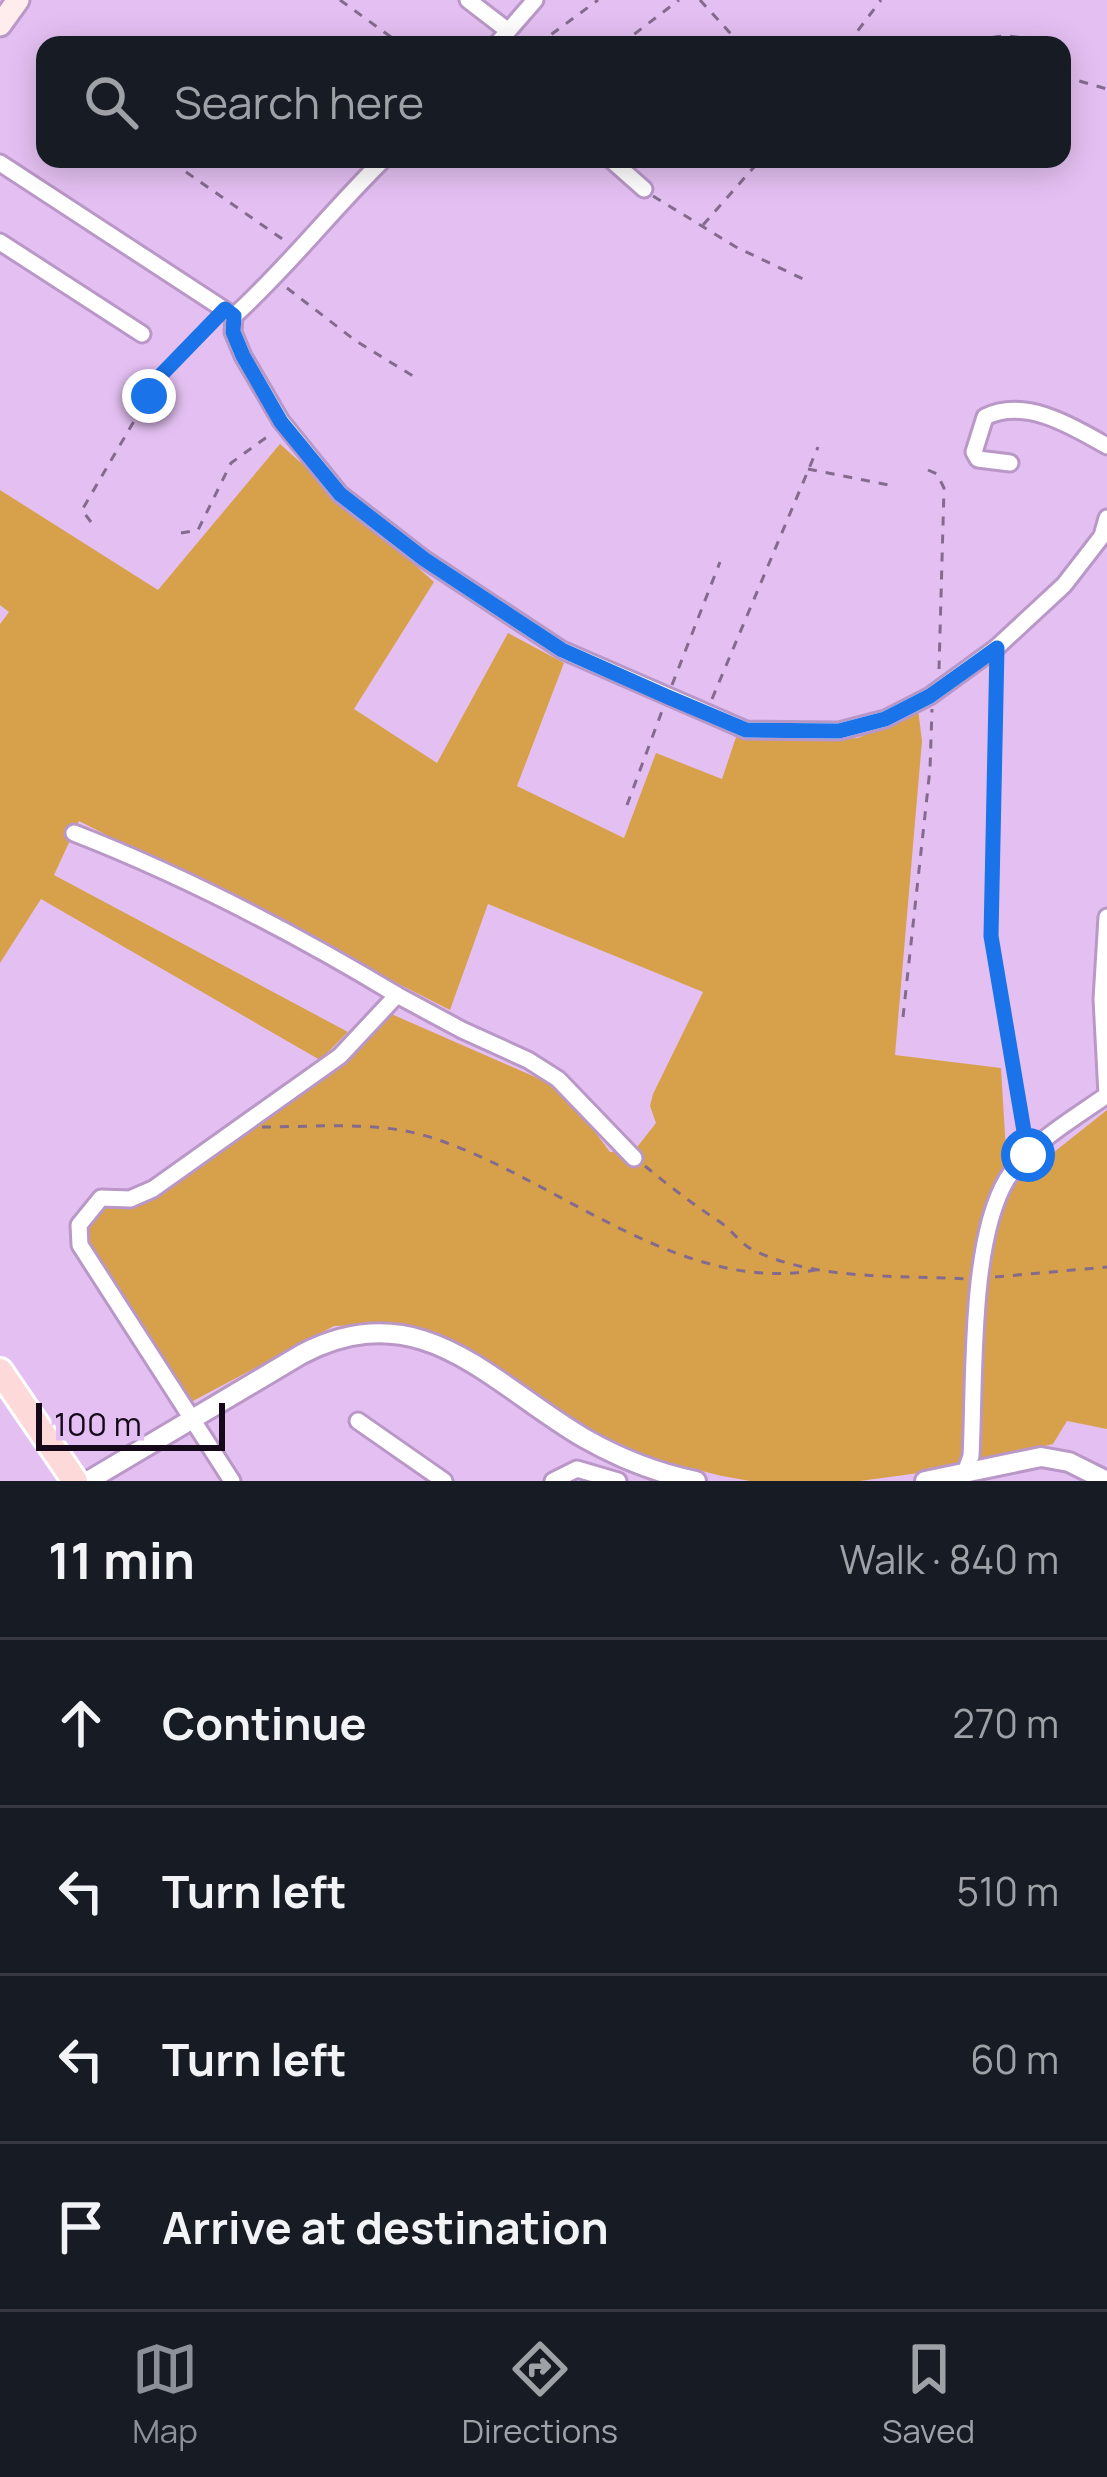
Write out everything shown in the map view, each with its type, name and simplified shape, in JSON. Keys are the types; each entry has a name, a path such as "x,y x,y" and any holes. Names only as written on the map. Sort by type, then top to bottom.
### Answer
{"main road":[{"path":"0,26 18,0"},
{"path":"0,1371 75,1481"}],"street":[{"path":"468,0 507,30"},
{"path":"503,36 535,0"},
{"path":"0,163 229,312 243,356 281,422 340,494 476,594 562,650 746,730 839,731 885,719 934,693 997,648 1064,585 1105,539 1107,518"},
{"path":"229,312 274,279 375,168"},
{"path":"620,168 644,189"},
{"path":"0,242 142,334"},
{"path":"1010,464 978,459 974,452 985,417 997,411 1015,408 1040,415 1107,446"},
{"path":"74,832 188,881 461,1030 528,1060 558,1079 634,1158"},
{"path":"964,1478 971,1456 980,1280 994,1207 1009,1177 1028,1155 1107,1095 1102,999 1107,917"},
{"path":"232,1481 80,1245 79,1225 101,1198 130,1198 153,1189 340,1056 398,995"},
{"path":"88,1481 326,1341 370,1333 460,1352 584,1437 648,1468 696,1481"},
{"path":"358,1421 444,1481"},
{"path":"925,1481 964,1478 1041,1457 1069,1462 1107,1481"},
{"path":"554,1481 577,1469 618,1481"}],"path":[{"path":"340,0 390,36"},
{"path":"549,36 598,0"},
{"path":"632,36 679,0"},
{"path":"700,0 733,36"},
{"path":"854,36 881,0"},
{"path":"1071,79 1107,89"},
{"path":"702,228 753,168"},
{"path":"187,172 301,252"},
{"path":"644,189 702,228 803,279"},
{"path":"274,279 356,341 413,376"},
{"path":"92,522 82,510 161,375 229,312"},
{"path":"181,533 198,530 231,463 281,422"},
{"path":"706,713 818,447"},
{"path":"808,469 894,486"},
{"path":"903,1017 932,746 944,488 938,474 928,470"},
{"path":"997,648 991,936 1028,1155"},
{"path":"236,1128 388,1128 432,1137 484,1157 695,1261 788,1276 821,1269"},
{"path":"634,1158 754,1251 792,1264 980,1280 1107,1267"}],"shaded area":[{"path":"280,444 434,582 354,709 437,763 508,633 564,663 517,786 624,838 656,753 722,779 737,734 801,740 858,738 918,709 922,741 895,1055 1001,1068 1006,1151 1044,1160 1107,1110 1107,1429 1067,1421 1053,1444 956,1468 860,1481 750,1481 654,1459 595,1432 460,1345 369,1325 334,1326 191,1402 83,1239 81,1231 103,1202 136,1200 278,1111 332,1071 389,1013 542,1080 569,1097 610,1152 634,1151 656,1123 650,1106 653,1094 703,992 488,904 450,1010 79,821 54,875 348,1032 320,1060 41,899 0,963 0,624 9,612 0,605 0,490 158,590"}],"route":[{"path":"149,396 161,375 225,309 234,316 233,332 243,356 281,422 340,494 424,559 562,650 746,730 839,731 885,719 930,696 997,648 991,936 1028,1155"}]}
